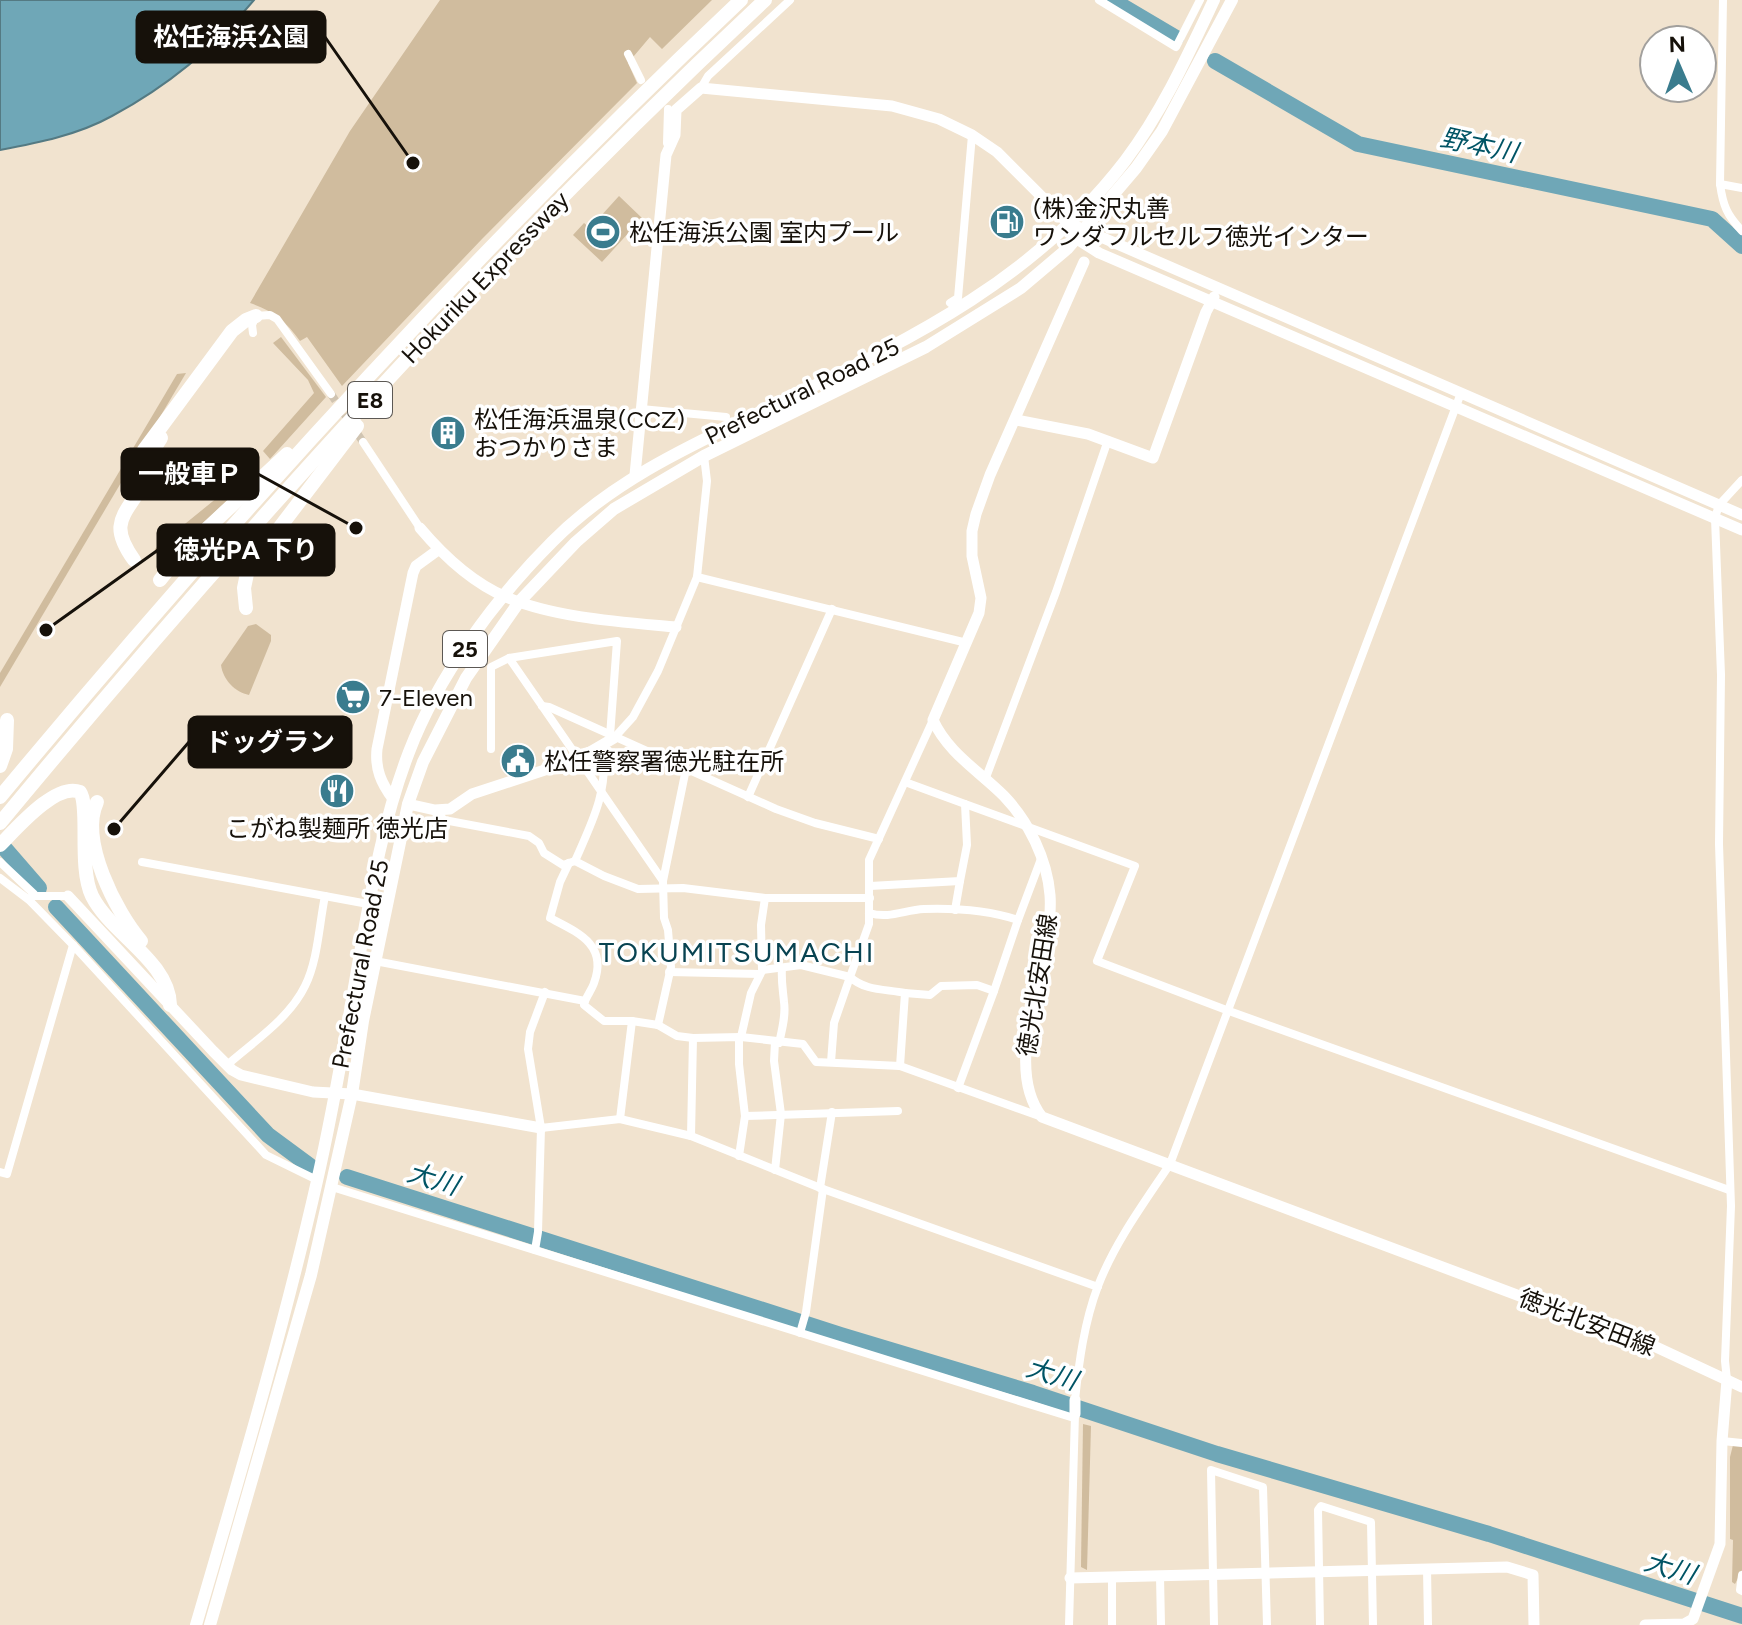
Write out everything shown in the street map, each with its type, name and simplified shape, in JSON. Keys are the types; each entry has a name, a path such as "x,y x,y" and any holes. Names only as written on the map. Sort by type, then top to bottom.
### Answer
{"highway":[{"name":"Hokuriku Expressway","path":"0,797 202,561 443,297 554,181 741,0"},
{"name":"Hokuriku Expressway","path":"0,823 317,456 454,308 574,184 765,0"},
{"path":"160,580 183,551 291,450 422,314 443,297"},
{"path":"246,608 244,588 248,569 365,415 454,308"},
{"path":"185,461 164,465 156,460 154,449 234,333 256,316"},
{"path":"134,560 119,532 120,522 145,480 142,455 155,433 232,331 256,316"},
{"path":"0,766 6,749 7,720"},
{"path":"4,842 60,792 70,789 80,792 85,801 84,862 91,893 103,912 164,978 170,992 170,1005"},
{"path":"97,802 92,815 93,836 106,879 131,929 175,981 175,995 170,1005"}],"main road":[{"name":"Prefectural Road 25","path":"196,1625 256,1416 317,1180 368,904 393,799 410,749 442,683 503,596 553,540 635,475 870,360 948,316 1000,282 1070,225 1127,159 1150,125 1214,0"},
{"name":"Prefectural Road 25","path":"210,1625 307,1290 332,1187 408,804 423,762 466,678 519,602 576,542 614,509 704,456 938,340 1021,288 1080,234 1136,168 1162,131 1232,0"}],"street":[{"path":"635,475 666,155 673,144 676,110 790,0"},
{"path":"1099,0 1176,47 1200,0"},
{"path":"1723,0 1720,184 1728,216 1742,231"},
{"path":"628,54 641,80"},
{"path":"701,88 892,106 939,119 972,135 1017,169 1099,253 1742,530"},
{"path":"668,109 667,143 673,144"},
{"path":"950,303 958,298 972,135"},
{"path":"1720,184 1742,188"},
{"path":"1080,234 1219,288 1742,515"},
{"path":"831,1062 834,1023 865,936 870,898 869,860 979,613 981,598 972,556 972,531 984,489 1084,262"},
{"path":"1016,420 1108,440 1153,458 1219,288"},
{"path":"253,333 256,316 270,315 277,319 331,394"},
{"path":"1069,1625 1075,1400 1079,1358 1098,1287 1117,1246 1170,1164 1461,393"},
{"path":"641,409 726,417"},
{"path":"985,780 1056,592 1108,440"},
{"path":"363,442 438,550 503,596 519,602 618,621 676,627"},
{"path":"408,804 435,810 450,809 472,794 578,759 610,740 633,717 658,671 697,577 707,481 704,456"},
{"path":"1645,1625 1684,1624 1695,1618 1720,1544 1731,1206 1719,844 1721,675 1715,518 1719,505 1742,480"},
{"path":"393,799 383,785 376,764 377,749 413,573 416,566 438,550"},
{"path":"697,577 967,643"},
{"path":"748,797 832,609"},
{"path":"618,621 610,740 602,794 560,882 550,918 577,932 590,943 597,955 596,981 584,1005 604,1021 658,1025 677,1036 740,1037 803,1044 816,1062 900,1066 1042,1117"},
{"path":"491,749 491,667 509,658 617,641"},
{"path":"509,658 663,885"},
{"path":"542,706 610,740 748,797 815,823 879,839"},
{"name":"徳光北安田線","path":"933,720 947,744 1004,797 1026,824 1048,882 1050,909 1024,1069 1032,1104 1042,1117 1656,1347 1742,1387"},
{"path":"658,1025 669,972 663,885 686,769"},
{"path":"905,782 1135,866 1097,961 1729,1190"},
{"path":"955,910 967,845 965,804"},
{"path":"435,810 444,820 529,836 539,843 544,853 563,865 572,862 638,889 663,885 765,898 870,898"},
{"path":"958,1088 1041,859"},
{"path":"0,862 266,1155 317,1180"},
{"path":"142,862 368,904"},
{"path":"0,878 31,897 68,896 232,1070 252,1079 313,1092 352,1094 541,1128 620,1119 691,1136 821,1188 1098,1287"},
{"path":"870,886 960,881"},
{"path":"227,1065 279,1020 304,989 311,972 325,896"},
{"path":"739,1156 745,1116 739,1064 740,1037 751,993 761,972 761,925 765,898"},
{"path":"869,913 897,916 923,909 955,910 994,912 1018,920"},
{"path":"0,1172 7,1174 73,945"},
{"path":"375,961 585,1001"},
{"path":"669,972 761,972 801,965 850,977 853,982 875,990 930,995 941,986 977,985 994,991"},
{"path":"775,1170 781,1114 774,1061 785,1012 781,989 782,968"},
{"path":"535,1247 541,1128 528,1049 530,1032 545,992"},
{"path":"900,1066 905,993"},
{"path":"620,1119 632,1021"},
{"path":"691,1136 693,1038"},
{"path":"745,1116 898,1111"},
{"path":"802,1324 832,1112"},
{"path":"332,1187 802,1324 1075,1416"},
{"path":"1722,1441 1742,1443"},
{"path":"1214,1625 1211,1470 1263,1487 1267,1625"},
{"path":"1320,1625 1318,1510 1321,1506 1371,1522 1373,1625"},
{"path":"1070,1578 1507,1567 1533,1575 1534,1625"},
{"path":"1427,1568 1428,1625"},
{"path":"1742,1575 1742,1591"},
{"path":"1160,1576 1161,1625"},
{"path":"1112,1577 1112,1625"}],"shaded area":[{"path":"440,0 712,0 662,49 650,37 628,63 637,83 342,386 307,337 300,341 278,318 250,303 350,131"},
{"name":"松任海浜公園 室内プール","path":"619,196 642,218 602,262 573,235 584,223 590,228"},
{"path":"281,337 326,397 270,459 263,451 314,393 308,380 273,343"},
{"path":"186,373 0,687 0,673 177,374"},
{"path":"233,460 251,479 171,552 156,554 155,549 159,545 223,493 231,483"},
{"path":"256,624 271,635 271,641 249,695 230,684 221,665 248,626"},
{"path":"1083,1424 1091,1426 1087,1570 1081,1567"},
{"path":"1733,1445 1742,1446 1742,1570 1735,1584 1732,1582 1733,1540 1730,1539 1730,1457"}],"water":[{"path":"0,0 254,0 206,50 132,105 99,123 71,133 0,150"}],"waterway":[{"name":"野本川","path":"1112,0 1176,38"},
{"name":"野本川","path":"1215,61 1358,144 1712,219 1742,246"},
{"name":"大川","path":"0,843 39,888"},
{"name":"大川","path":"56,907 268,1135 310,1166"},
{"name":"大川","path":"347,1177 1217,1454 1489,1534 1742,1616"}],"tunnel":[{"path":"331,394 363,442"}],"place":[{"name":"松任海浜公園","path":"413,163"},
{"name":"(株)金沢丸善 ワンダフルセルフ徳光インター","path":"1007,222"},
{"name":"松任海浜公園 室内プール","path":"603,232"},
{"name":"松任海浜温泉(CCZ) おつかりさま","path":"448,433"},
{"name":"一般車Ｐ","path":"356,528"},
{"name":"徳光PA 下り","path":"46,630"},
{"name":"7-Eleven","path":"353,697"},
{"name":"松任警察署徳光駐在所","path":"518,761"},
{"name":"こがね製麺所 徳光店","path":"337,791"},
{"name":"ドッグラン","path":"114,829"}],"district":[{"name":"TOKUMITSUMACHI","path":"737,952"}]}
